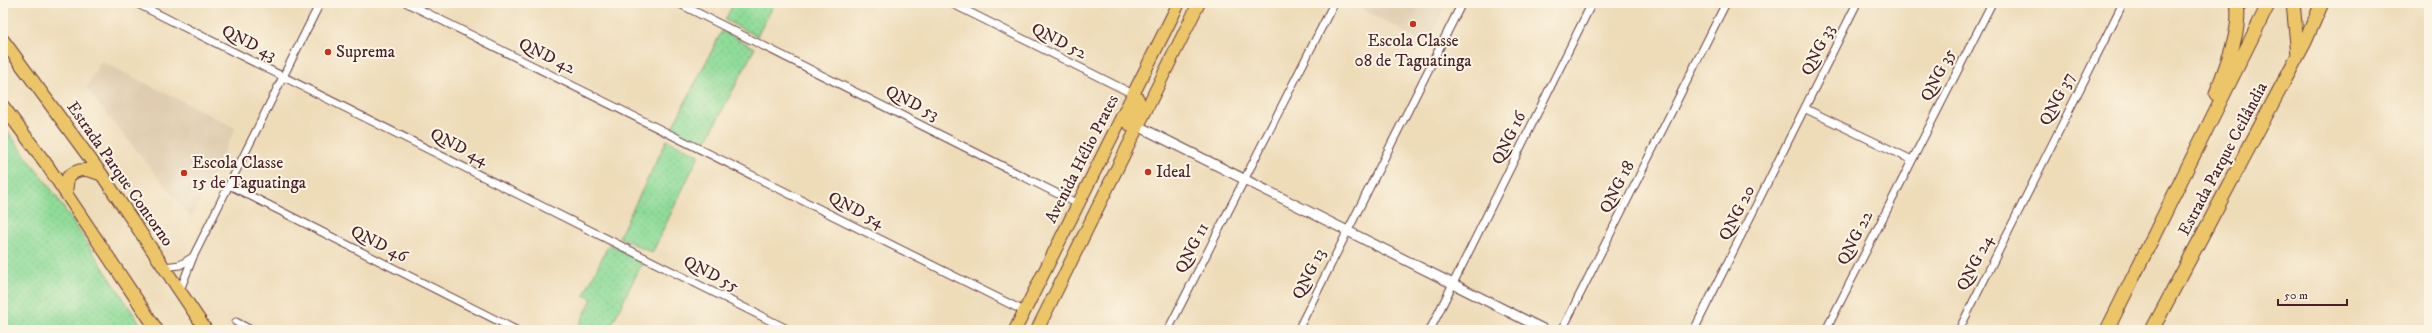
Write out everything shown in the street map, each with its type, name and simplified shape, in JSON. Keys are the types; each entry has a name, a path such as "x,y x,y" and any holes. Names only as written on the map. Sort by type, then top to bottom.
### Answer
{"highway":[{"path":"2206,129 2233,39 2237,22 2237,3"},
{"name":"Estrada Parque Ceilândia","path":"2107,330 2269,3"},
{"path":"2293,3 2296,17 2298,55"},
{"name":"Estrada Parque Ceilândia","path":"2152,330 2298,55 2322,3"}],"main road":[{"name":"Avenida Hélio Prates","path":"1015,330 1179,3"},
{"name":"Avenida Hélio Prates","path":"1037,330 1118,163 1199,3"},
{"name":"Estrada Parque Contorno","path":"3,40 102,175 206,330"},
{"path":"1118,163 1116,162 1115,156 1139,106 1138,99 1134,94"},
{"path":"3,106 66,193 157,330"},
{"path":"66,193 68,177 76,171 85,169 102,175"}],"street":[{"name":"QND 43","path":"136,3 284,77"},
{"path":"180,290 193,257 320,3"},
{"name":"QND 42","path":"407,3 674,136"},
{"name":"QND 53","path":"678,3 1078,204"},
{"name":"QND 52","path":"951,3 1134,94"},
{"name":"QNG 11","path":"1168,330 1243,179 1334,3"},
{"name":"QNG 13","path":"1298,330 1462,3"},
{"name":"QNG 18","path":"1562,330 1726,3"},
{"name":"QNG 33","path":"1806,109 1858,3"},
{"name":"QNG 35","path":"1912,160 1992,3"},
{"name":"QNG 37","path":"2019,209 2123,3"},
{"name":"QNG 16","path":"1430,330 1592,4"},
{"name":"QND 44","path":"284,77 620,245"},
{"path":"1806,109 1912,160"},
{"name":"QNG 20","path":"1694,330 1806,109"},
{"path":"1138,126 1545,330"},
{"name":"QND 54","path":"674,136 1024,311"},
{"name":"QNG 22","path":"1826,330 1912,160"},
{"name":"QND 46","path":"229,185 516,330"},
{"name":"QNG 24","path":"1959,330 2019,209"},
{"name":"QND 55","path":"620,245 789,330"},
{"path":"164,267 180,265 193,257"},
{"path":"236,322 251,330"}],"shaded area":[{"name":"Escola Classe 08 de Taguatinga","path":"1351,3 1448,3 1427,44"},
{"name":"Escola Classe 15 de Taguatinga","path":"101,61 236,128 191,218 86,88"}],"green space":[{"path":"734,3 775,3 757,36 725,20"},
{"path":"722,31 755,48 703,147 671,130"},
{"path":"3,126 54,193 144,330 3,330"},
{"path":"667,140 699,155 652,253 619,237"},
{"path":"609,244 643,261 609,330 577,330 592,299 584,295"}],"place":[{"name":"Escola Classe 08 de Taguatinga","path":"1413,24"},
{"name":"Suprema","path":"328,52"},
{"name":"Ideal","path":"1148,172"},
{"name":"Escola Classe 15 de Taguatinga","path":"184,173"}]}
